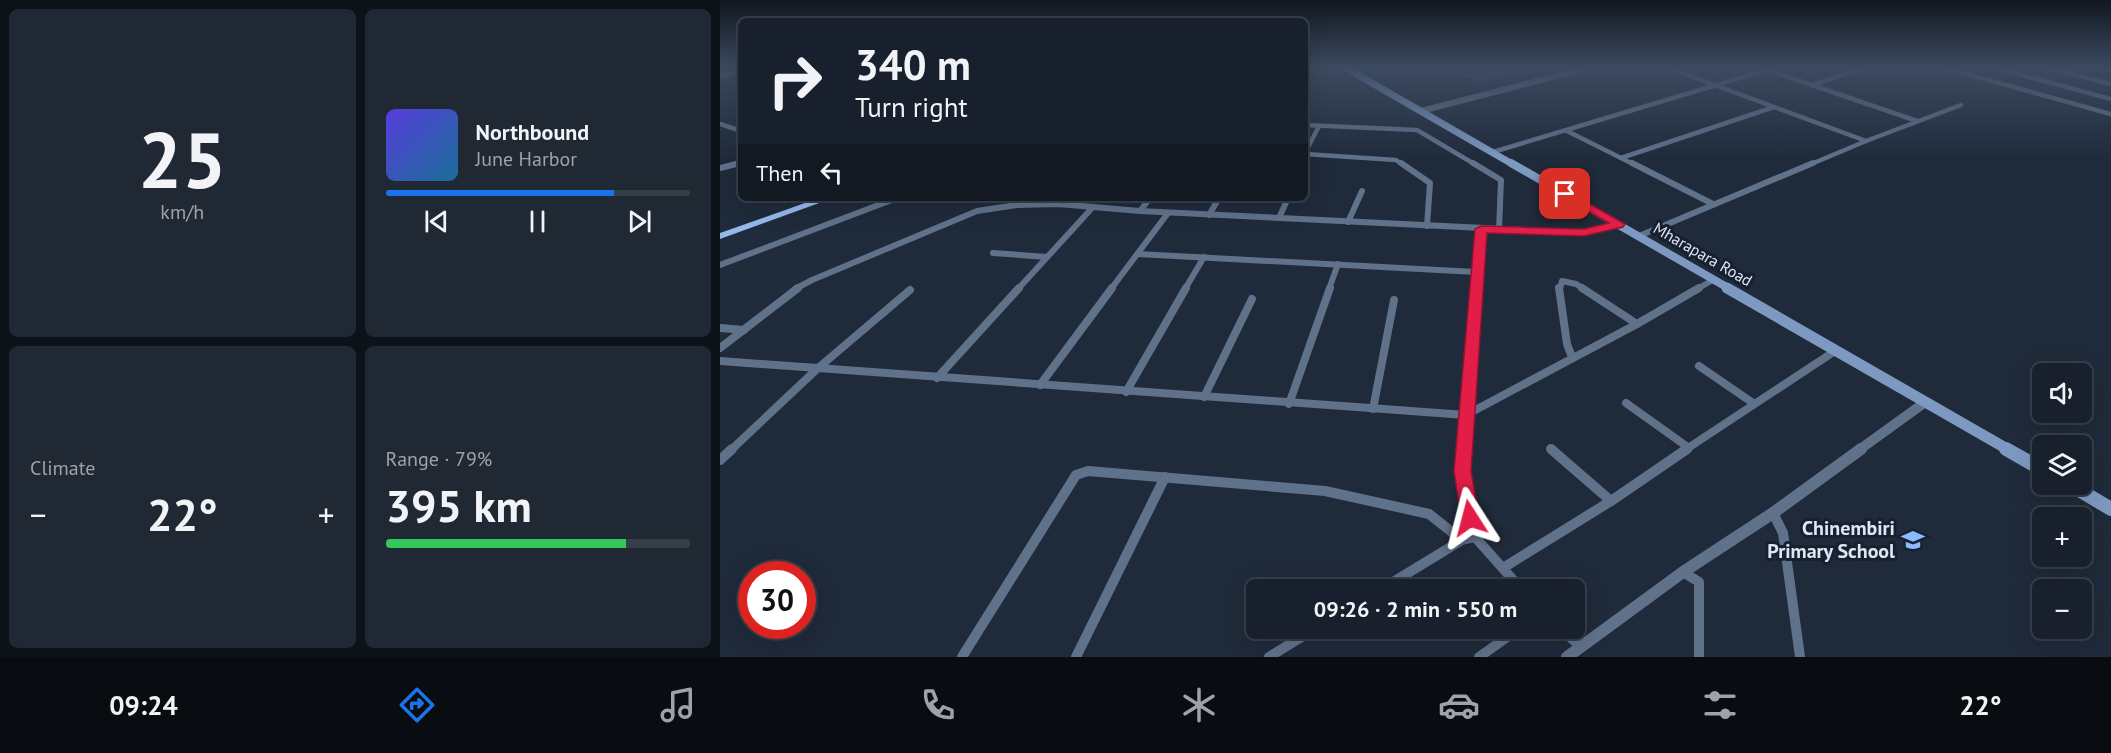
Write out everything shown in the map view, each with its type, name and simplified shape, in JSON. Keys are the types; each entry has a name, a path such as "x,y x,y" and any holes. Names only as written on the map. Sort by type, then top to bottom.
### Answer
{"main road":[{"name":"Mharapara Road","path":"1399,99 2032,464"},
{"path":"720,236 819,201"},
{"path":"2087,495 2111,509"}],"street":[{"path":"1421,111 1469,99"},
{"path":"1493,152 1673,99"},
{"path":"1753,99 1866,141"},
{"path":"1852,99 1917,121"},
{"path":"2056,99 2111,114"},
{"path":"1639,236 1866,141 1961,105"},
{"path":"1621,158 1774,107"},
{"path":"720,124 738,129"},
{"path":"1308,125 1417,130 1501,180 1498,230"},
{"path":"1308,147 1319,126"},
{"path":"1567,131 1713,204"},
{"path":"1308,153 1396,160 1430,183 1432,190 1426,226"},
{"path":"720,168 738,164"},
{"path":"1348,222 1362,191"},
{"path":"720,265 889,201"},
{"path":"1140,211 1148,201"},
{"path":"1209,214 1217,201"},
{"path":"1279,218 1287,201"},
{"path":"720,348 790,292 812,280 977,211 997,206 1019,204 1093,207 1168,213 1584,233 1619,224"},
{"path":"937,378 1093,207"},
{"path":"1040,385 1168,213"},
{"path":"1481,229 1462,471 1475,537 1512,579"},
{"path":"993,253 1047,257"},
{"path":"1138,254 1476,272"},
{"path":"1126,392 1204,257"},
{"path":"1289,404 1338,264"},
{"path":"720,361 1289,404 1466,415 1713,280"},
{"path":"1572,357 1567,344 1559,285 1562,281 1576,284 1636,324"},
{"path":"720,460 817,369 910,290"},
{"path":"1204,397 1252,299"},
{"path":"1373,409 1395,300"},
{"path":"720,328 744,330"},
{"path":"1503,568 1611,501 1753,403 1835,351"},
{"path":"1700,366 1753,403"},
{"path":"1626,403 1689,448"},
{"path":"1567,657 1683,572 1773,513 1924,403"},
{"path":"1551,449 1611,501"},
{"path":"962,657 1076,475 1088,471 1325,490 1429,514 1462,540"},
{"path":"1076,657 1165,477"},
{"path":"1773,513 1779,520 1783,533 1800,657"},
{"path":"1398,579 1462,540 1475,537"},
{"path":"1683,572 1699,582 1699,657"},
{"path":"1269,657 1298,639"},
{"path":"1479,657 1504,639"},
{"path":"1572,639 1580,646"}],"place":[{"name":"Chinembiri Primary School","path":"1913,540"}],"route":[{"path":"1470,518 1462,471 1481,229 1584,233 1619,224 1565,194"}]}
